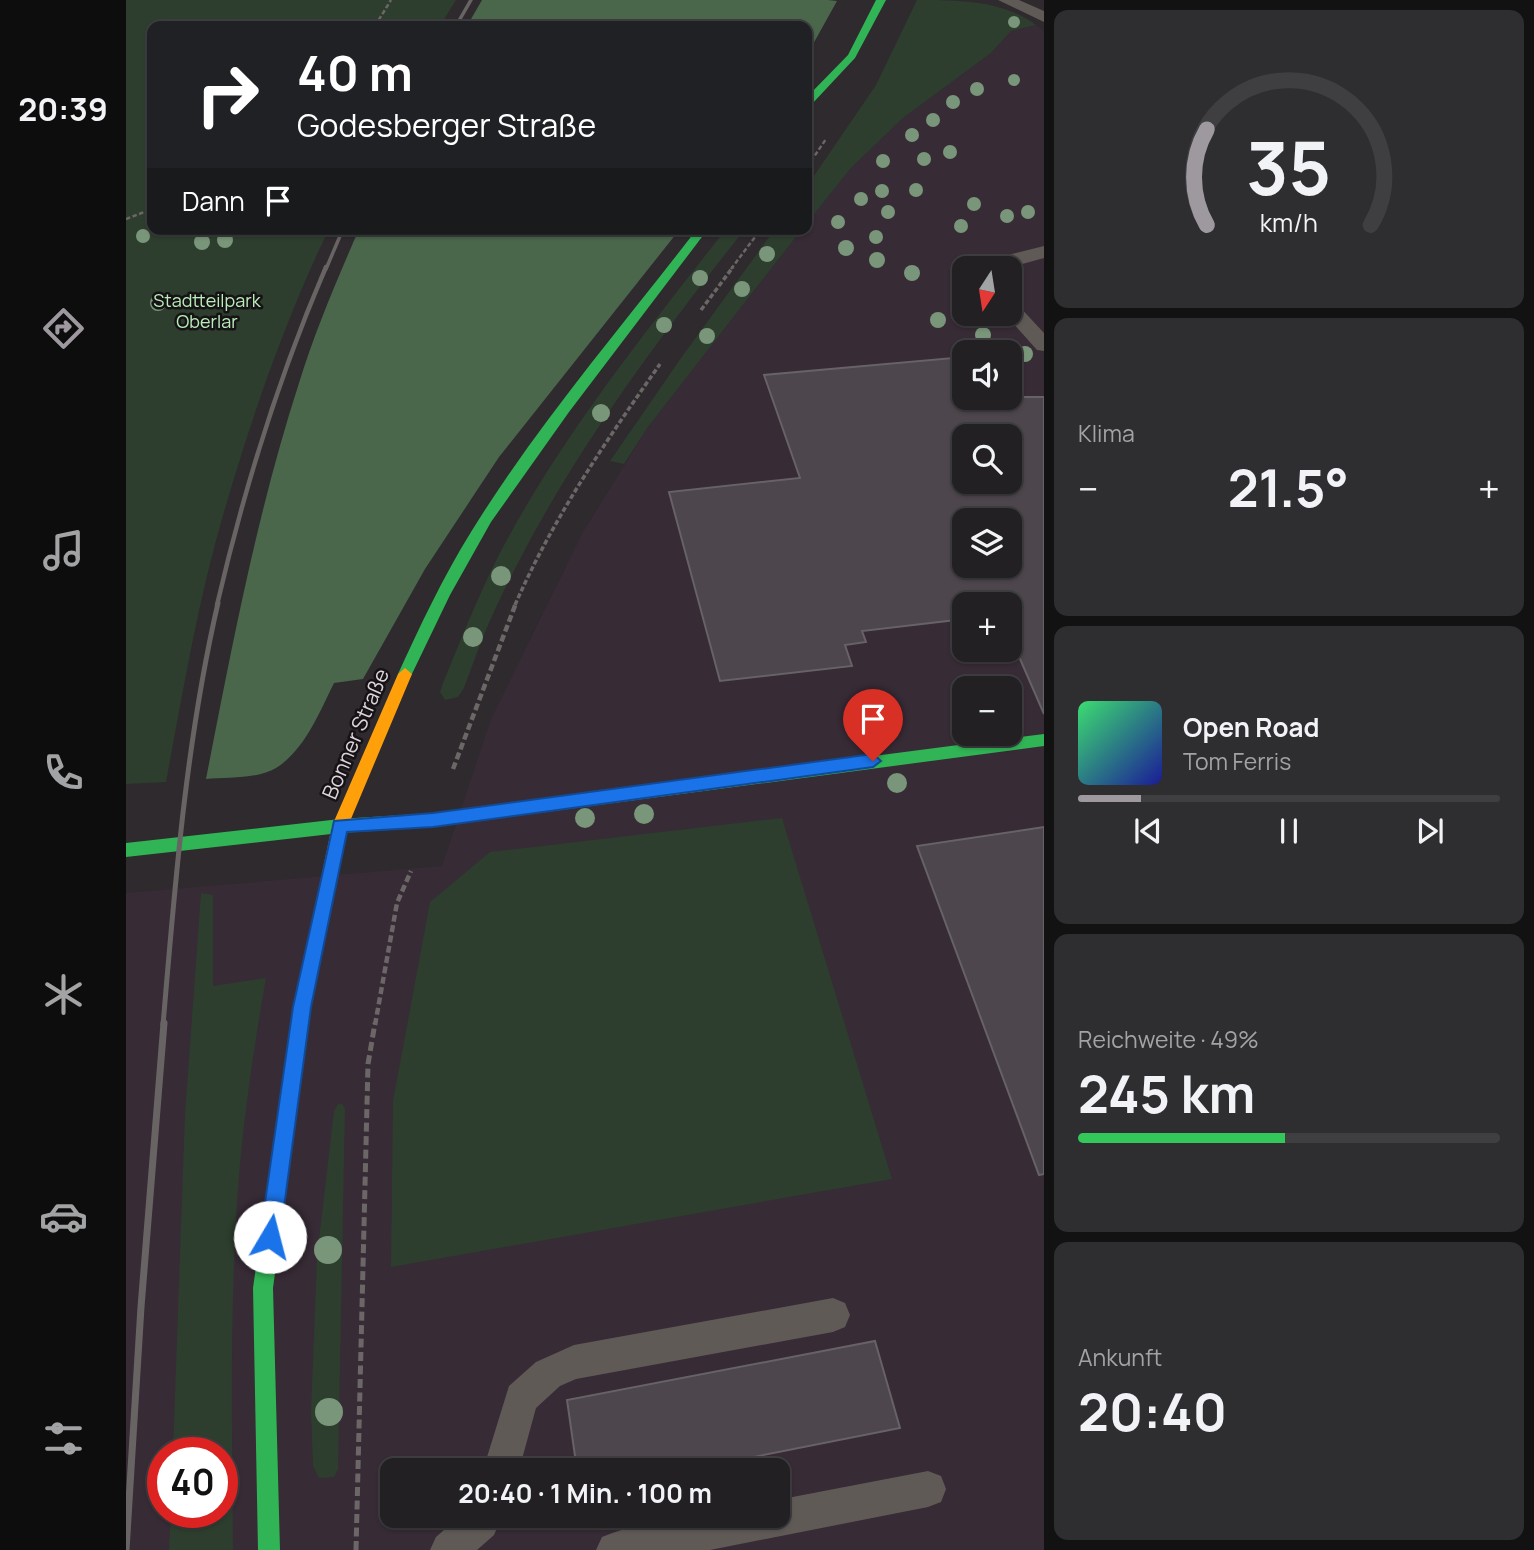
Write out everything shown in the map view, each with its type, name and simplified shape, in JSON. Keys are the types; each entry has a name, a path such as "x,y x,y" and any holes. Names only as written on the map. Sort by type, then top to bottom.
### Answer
{"street":[{"path":"812,98 852,56 881,0"},
{"path":"812,82 827,57"},
{"name":"Bonner Straße","path":"269,1550 262,1288 302,1007 340,826 362,769 433,611 485,521 540,443 698,235"},
{"path":"126,850 340,826 433,820 1044,740"}],"lane":[{"path":"1006,0 1044,17"},
{"path":"1022,257 1044,252"},
{"path":"1022,320 1044,345"},
{"path":"504,1458 521,1398 548,1374 574,1362 833,1315"},
{"path":"615,1550 928,1489"},
{"path":"449,1550 474,1528"}],"path":[{"path":"378,21 391,0"},
{"path":"126,219 147,211"}],"shaded area":[{"path":"1036,25 1044,31 1044,1550 126,1550 126,893 442,866 491,719 583,532 648,427 797,235 812,235 812,217 851,168 903,118 991,53 1011,31"}],"green space":[{"name":"Stadtteilpark Oberlar","path":"126,0 456,0 443,21 147,21 147,235 326,235 270,369 224,512 199,612 166,782 126,784"},
{"path":"482,0 837,1 812,46 812,21 470,21"},
{"path":"917,0 964,1 994,6 1036,25 1011,31 991,53 903,118 851,168 812,217 812,179 876,85"},
{"path":"356,235 675,235 499,457 425,569 363,679 334,683 303,741 276,768 251,776 206,779 246,580 270,481 312,344"},
{"path":"721,235 740,235 644,362 581,454 552,501 500,599 464,688 458,697 445,700 440,692 443,683 503,547 552,463 666,305"},
{"path":"771,235 797,235 648,427 624,464 610,461"},
{"path":"782,818 892,1179 391,1267 393,1101 430,902 490,852"},
{"path":"201,893 213,895 213,986 266,978 240,1160 234,1262 232,1437 174,1437 185,1114"},
{"path":"338,1104 345,1108 338,1469 334,1477 319,1478 313,1466 311,1411 317,1257 334,1111"},
{"path":"170,1528 233,1528 233,1550 169,1550"}],"building":[{"path":"952,358 952,410 1022,410 1022,397 1044,397 1044,714 1021,662 1022,592 952,592 952,620 862,631 866,642 845,645 852,666 720,681 669,492 800,478 764,375"},
{"path":"1044,827 1044,1174 1039,1175 917,846"},
{"path":"875,1341 900,1428 749,1458 575,1458 567,1400"}],"railway":[{"path":"459,21 471,0"},
{"path":"326,269 340,235"},
{"path":"217,605 264,433 293,349 326,267"},
{"path":"163,1025 177,866 190,760 218,603"},
{"path":"126,1550 141,1307 164,1023"}],"traffic: fast":[{"path":"812,98 852,56 881,0"},
{"path":"405,674 453,576 486,519 565,409 698,235"},
{"path":"126,850 340,826 433,820 1044,740"},
{"path":"269,1550 263,1288 302,1007 323,907"}],"traffic: slow":[{"path":"323,907 340,826 405,674"}],"route":[{"path":"270,1237 302,1007 340,826 433,820 873,761"}]}
